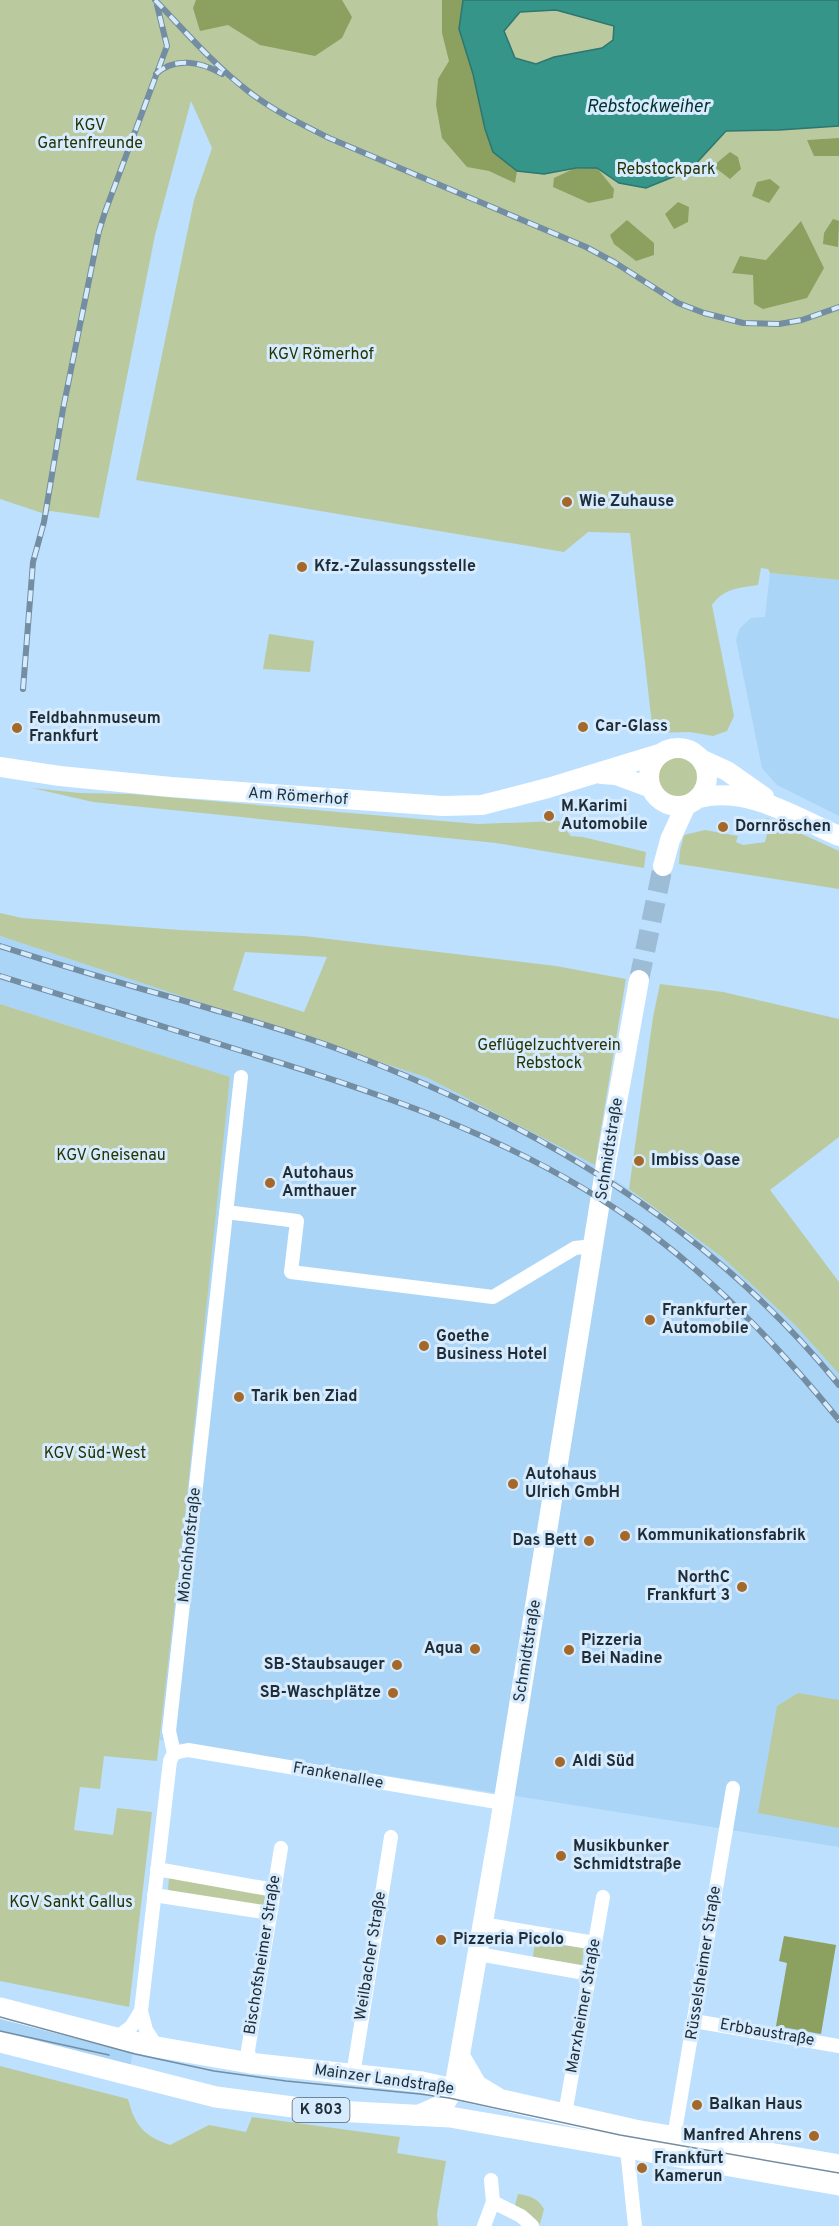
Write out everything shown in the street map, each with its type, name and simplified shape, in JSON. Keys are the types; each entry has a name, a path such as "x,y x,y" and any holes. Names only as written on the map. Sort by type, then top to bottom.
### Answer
{"main road":[{"path":"703,760 708,774 705,790 692,802 673,831 663,865 663,835 649,770 659,754 670,748 680,747 689,750 703,760 727,771 783,811"},
{"name":"Am Römerhof","path":"0,767 60,776 171,787 443,806 482,805 548,788 659,754"},
{"name":"Am Römerhof","path":"592,774 616,775 654,793"},
{"path":"654,793 666,804 676,806 721,794 746,797 839,836"},
{"name":"Schmidtstraße","path":"454,2089 639,980"},
{"name":"Mainzer Landstraße","path":"0,2008 157,2047 250,2063 413,2081 674,2137 839,2165"},
{"name":"Mainzer Landstraße","path":"0,2042 216,2097 316,2110 450,2118 839,2185"},
{"path":"460,2056 477,2085 501,2100"},
{"path":"416,2116 445,2103 454,2089"},
{"path":"454,2089 466,2113 487,2124"}],"street":[{"name":"Mönchhofstraße","path":"157,2047 146,2030 141,2011 170,1761 174,1753 170,1740 170,1725 241,1077"},
{"path":"226,1212 297,1221 291,1272 493,1297 575,1248 593,1246"},
{"name":"Frankenallee","path":"174,1753 188,1750 503,1803"},
{"name":"Rüsselsheimer Straße","path":"674,2137 733,1788"},
{"name":"Weilbacher Straße","path":"353,2075 391,1837"},
{"name":"Bischofsheimer Straße","path":"250,2063 248,2050 281,1848"},
{"path":"158,1869 274,1890"},
{"path":"154,1896 270,1913"},
{"name":"Marxheimer Straße","path":"565,2114 603,1897"},
{"path":"483,1924 595,1942"},
{"path":"478,1954 590,1974"},
{"path":"116,2038 132,2027 141,2011"},
{"name":"Erbbaustraße","path":"694,2021 839,2046"},
{"path":"627,2149 635,2226"},
{"path":"484,2226 493,2202 491,2180"},
{"path":"493,2202 521,2216 532,2226"}],"shaded area":[{"path":"196,0 342,0 352,17 342,38 315,56 260,45 228,25 200,31 193,8"},
{"path":"442,0 463,0 459,29 473,74 485,129 493,152 517,171 515,183 489,171 467,167 442,138 436,105 438,79 449,61 442,33"},
{"path":"839,138 839,156 814,156 807,140"},
{"path":"730,152 738,157 741,169 730,179 713,166"},
{"path":"597,168 614,189 613,198 589,203 553,187 554,178 573,169"},
{"path":"770,179 780,187 769,203 752,196 757,182"},
{"path":"678,202 689,207 688,222 674,229 665,214"},
{"path":"833,219 839,221 838,247 823,244 824,233"},
{"path":"627,220 654,243 654,255 636,261 614,244 610,235"},
{"path":"801,221 824,268 807,298 763,309 754,304 753,275 732,273 740,256 766,260"},
{"path":"770,573 839,580 839,816 777,785 762,768 736,640 740,628 751,618 765,617"},
{"path":"0,936 428,1078 595,1165 722,1257 795,1325 839,1374 839,1847 160,1740 230,1077 0,1004"},
{"path":"784,1936 836,1945 821,2034 776,2026 787,1963 779,1961"},
{"path":"0,2014 133,2050 130,2069 0,2036"}],"green space":[{"path":"0,0 839,0 839,580 770,573 768,569 761,568 758,585 727,592 712,605 734,716 727,731 713,736 690,732 653,733 630,533 588,532 564,552 136,480 194,200 212,148 191,101 155,235 99,518 51,511 42,513 0,499"},
{"path":"269,634 314,641 310,672 263,669"},
{"path":"678,755 687,756 694,761 699,768 699,786 694,793 687,798 678,799 669,798 662,793 657,786 656,777 657,768 662,761 669,756"},
{"path":"32,788 80,793 131,794 478,824 559,821 571,836 646,852 644,868 496,843 93,802"},
{"path":"767,818 839,851 839,889 679,864 684,835 705,830 738,836 736,842 743,845 765,842 768,830 762,822"},
{"name":"Geflügelzuchtverein Rebstock","path":"0,913 22,918 180,930 304,936 556,966 626,979 595,1165 428,1078 0,936","holes":["245,952 327,957 304,1012 233,990"]},
{"path":"660,984 723,992 839,1019 839,1137 770,1190 839,1282 839,1374 795,1325 722,1257 629,1189 653,1017"},
{"path":"0,1004 230,1077 157,1761 104,1756 100,1789 80,1787 74,1830 113,1835 117,1808 152,1812 129,2007 0,1981"},
{"path":"798,1693 839,1700 839,1828 758,1813 777,1706"},
{"path":"175,1875 260,1890 265,1896 264,1902 259,1909 172,1894 168,1889 169,1878"},
{"path":"535,1941 584,1948 582,1965 533,1957"},
{"path":"0,2066 128,2099 142,2129 153,2138 170,2145 209,2125 246,2132 252,2117 400,2137 397,2153 446,2161 437,2214 438,2226 0,2226"},
{"path":"518,2194 539,2202 544,2209 540,2224 515,2205"}],"water":[{"name":"Rebstockweiher","path":"463,0 839,0 839,126 726,131 690,170 646,188 619,183 597,168 576,168 544,174 517,171 493,152 459,29","holes":["556,10 614,26 613,40 602,48 554,57 536,64 515,58 504,31 520,12"]}],"tunnel":[{"path":"639,980 663,866"}],"tram line":[{"path":"0,2017 135,2054 214,2071 449,2098 620,2135 839,2173"},
{"path":"0,2031 109,2055"}],"railway":[{"path":"155,0 223,70 277,111 329,138 586,247 678,303 704,313 743,323 779,324 802,320 839,307"},
{"path":"23,689 33,562 44,522 63,409 99,231 167,46 157,5"},
{"path":"156,74 163,68 180,63 206,66 222,74"},
{"path":"0,946 260,1023 338,1049 480,1109 547,1144 612,1183 673,1226 732,1274 787,1327 839,1385"},
{"path":"0,976 350,1085 404,1104 508,1148 558,1174 606,1202 653,1235 704,1277 752,1322 839,1420"}],"place":[{"name":"Wie Zuhause","path":"567,502"},
{"name":"Kfz.-Zulassungsstelle","path":"302,567"},
{"name":"Car-Glass","path":"583,727"},
{"name":"Feldbahnmuseum Frankfurt","path":"17,728"},
{"name":"M.Karimi Automobile","path":"549,816"},
{"name":"Dornröschen","path":"723,827"},
{"name":"Imbiss Oase","path":"639,1161"},
{"name":"Autohaus Amthauer","path":"270,1183"},
{"name":"Frankfurter Automobile","path":"650,1320"},
{"name":"Goethe Business Hotel","path":"424,1346"},
{"name":"Tarik ben Ziad","path":"239,1397"},
{"name":"Autohaus Ulrich GmbH","path":"513,1484"},
{"name":"Kommunikationsfabrik","path":"625,1536"},
{"name":"Das Bett","path":"589,1541"},
{"name":"NorthC Frankfurt 3","path":"742,1587"},
{"name":"Aqua","path":"475,1649"},
{"name":"Pizzeria Bei Nadine","path":"569,1650"},
{"name":"SB-Staubsauger","path":"397,1665"},
{"name":"SB-Waschplätze","path":"393,1693"},
{"name":"Aldi Süd","path":"560,1762"},
{"name":"Musikbunker Schmidtstraße","path":"561,1856"},
{"name":"Pizzeria Picolo","path":"441,1940"},
{"name":"Balkan Haus","path":"697,2105"},
{"name":"Manfred Ahrens","path":"814,2136"},
{"name":"Frankfurt Kamerun","path":"642,2168"}],"park label":[{"name":"KGV Gartenfreunde","path":"90,135"},
{"name":"Rebstockpark","path":"666,170"},
{"name":"KGV Römerhof","path":"321,355"},
{"name":"KGV Gneisenau","path":"111,1156"},
{"name":"KGV Süd-West","path":"95,1454"},
{"name":"KGV Sankt Gallus","path":"71,1903"}]}
